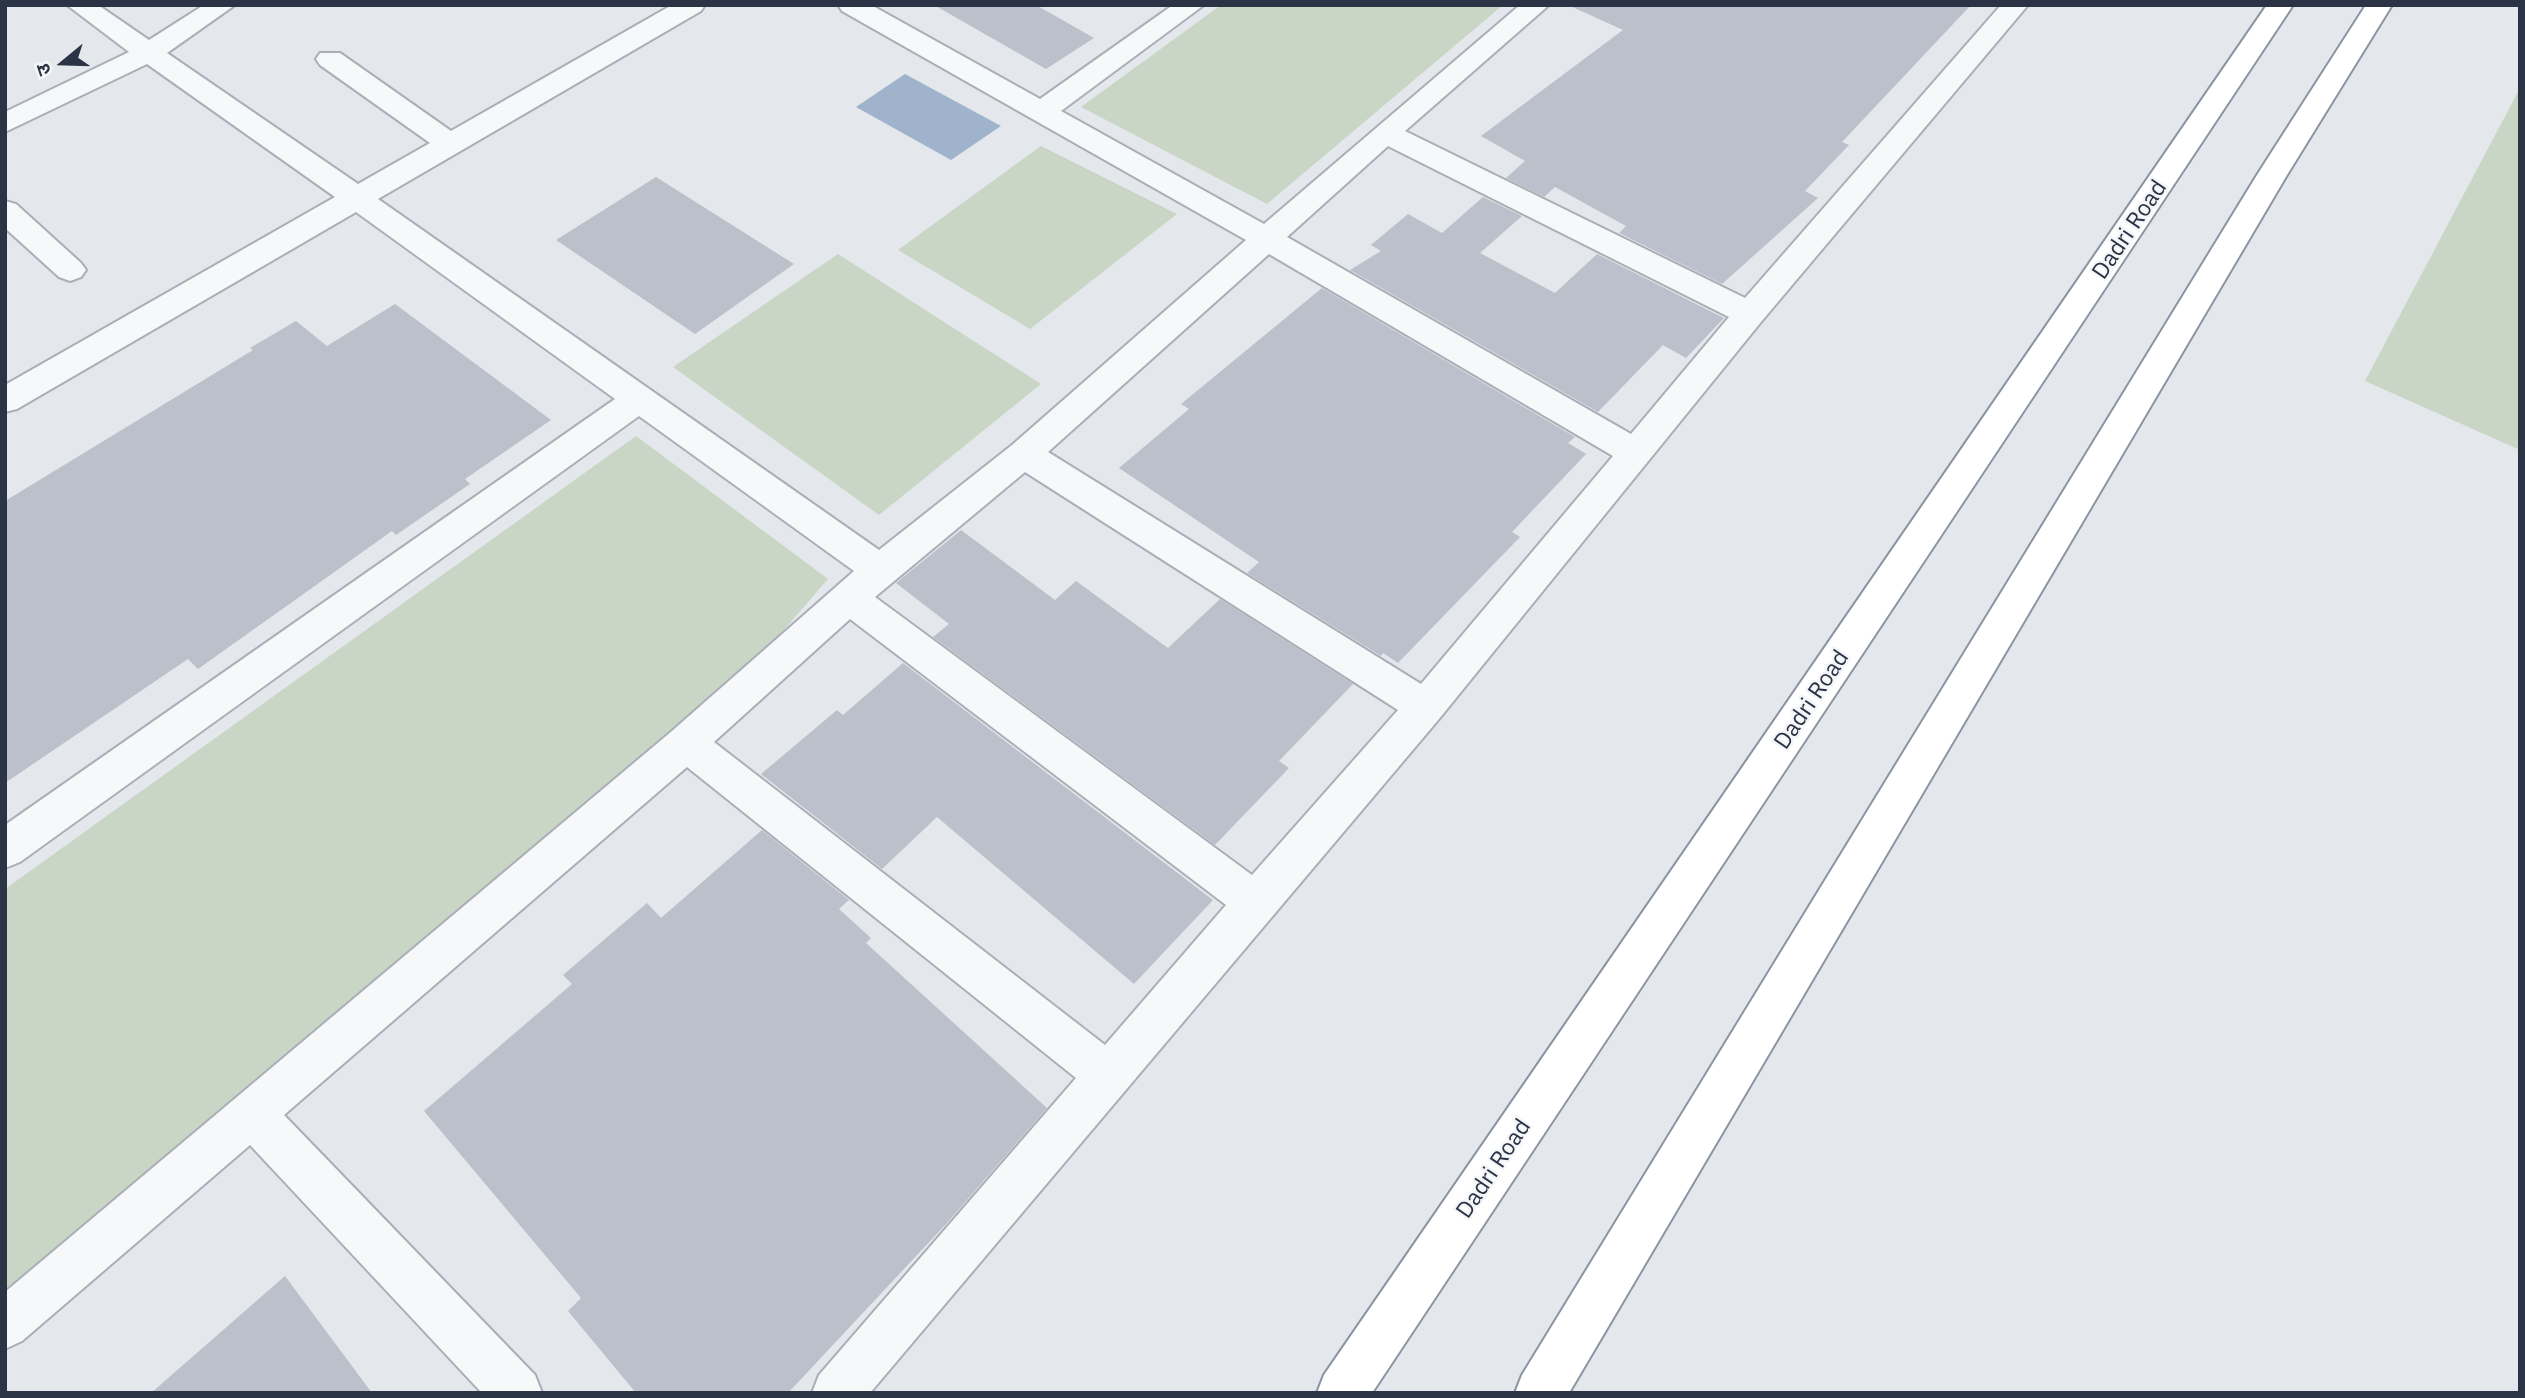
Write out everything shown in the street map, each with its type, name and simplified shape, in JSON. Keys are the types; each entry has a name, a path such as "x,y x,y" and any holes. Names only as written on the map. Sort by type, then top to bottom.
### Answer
{"highway":[{"name":"Dadri Road","path":"1342,1393 2280,5"},
{"path":"1539,1393 2272,174 2379,5"}],"street":[{"path":"80,5 357,198 880,570"},
{"path":"5,123 148,52 222,5"},
{"path":"5,400 692,5"},
{"path":"851,5 1266,239 1636,453"},
{"path":"1041,112 1191,5"},
{"path":"5,1324 686,743 880,570 1024,454 1385,133 1536,5"},
{"path":"837,1393 1255,902 1425,708 1750,313 2015,5"},
{"path":"330,59 450,144"},
{"path":"1385,133 1750,313"},
{"path":"5,211 69,270"},
{"path":"5,849 639,399"},
{"path":"1024,454 1425,708"},
{"path":"849,598 1255,902"},
{"path":"686,743 1107,1075"},
{"path":"251,1113 517,1393"}],"green space":[{"path":"1221,5 1503,5 1267,204 1081,107"},
{"path":"2520,88 2520,450 2365,381"},
{"path":"1041,146 1177,214 1030,329 898,250"},
{"path":"838,254 1041,384 879,515 673,367"},
{"path":"636,436 828,579 686,743 5,1293 5,889"}],"water":[{"path":"905,74 1001,126 951,160 856,107"}],"building":[{"path":"934,5 1036,5 1094,38 1046,69"},
{"path":"1568,5 1971,5 1842,142 1849,145 1805,191 1818,198 1722,284 1619,233 1626,226 1555,187 1544,197 1506,178 1525,161 1481,136 1623,30"},
{"path":"656,177 794,264 695,334 556,240"},
{"path":"1483,197 1522,216 1480,253 1555,293 1597,254 1724,318 1686,358 1663,345 1598,412 1350,270 1381,251 1371,245 1408,214 1442,233"},
{"path":"1322,288 1575,437 1568,443 1586,454 1512,532 1520,537 1398,663 1383,653 1381,656 1247,573 1259,562 1119,468 1189,409 1181,404"},
{"path":"395,304 551,420 465,479 470,484 396,535 392,531 198,669 188,659 5,783 5,501 296,321 327,346"},
{"path":"961,530 1055,600 1076,581 1168,648 1220,599 1353,684 1279,761 1289,768 1215,845 933,637 949,624 896,583"},
{"path":"903,663 1213,900 1134,984 937,817 882,869 761,774 837,710 843,715"},
{"path":"762,830 849,900 839,909 871,938 866,943 1047,1108 947,1223 788,1393 636,1393 568,1311 581,1298 424,1111 572,984 563,975 647,903 661,918"},
{"path":"285,1276 372,1393 151,1393"}]}
